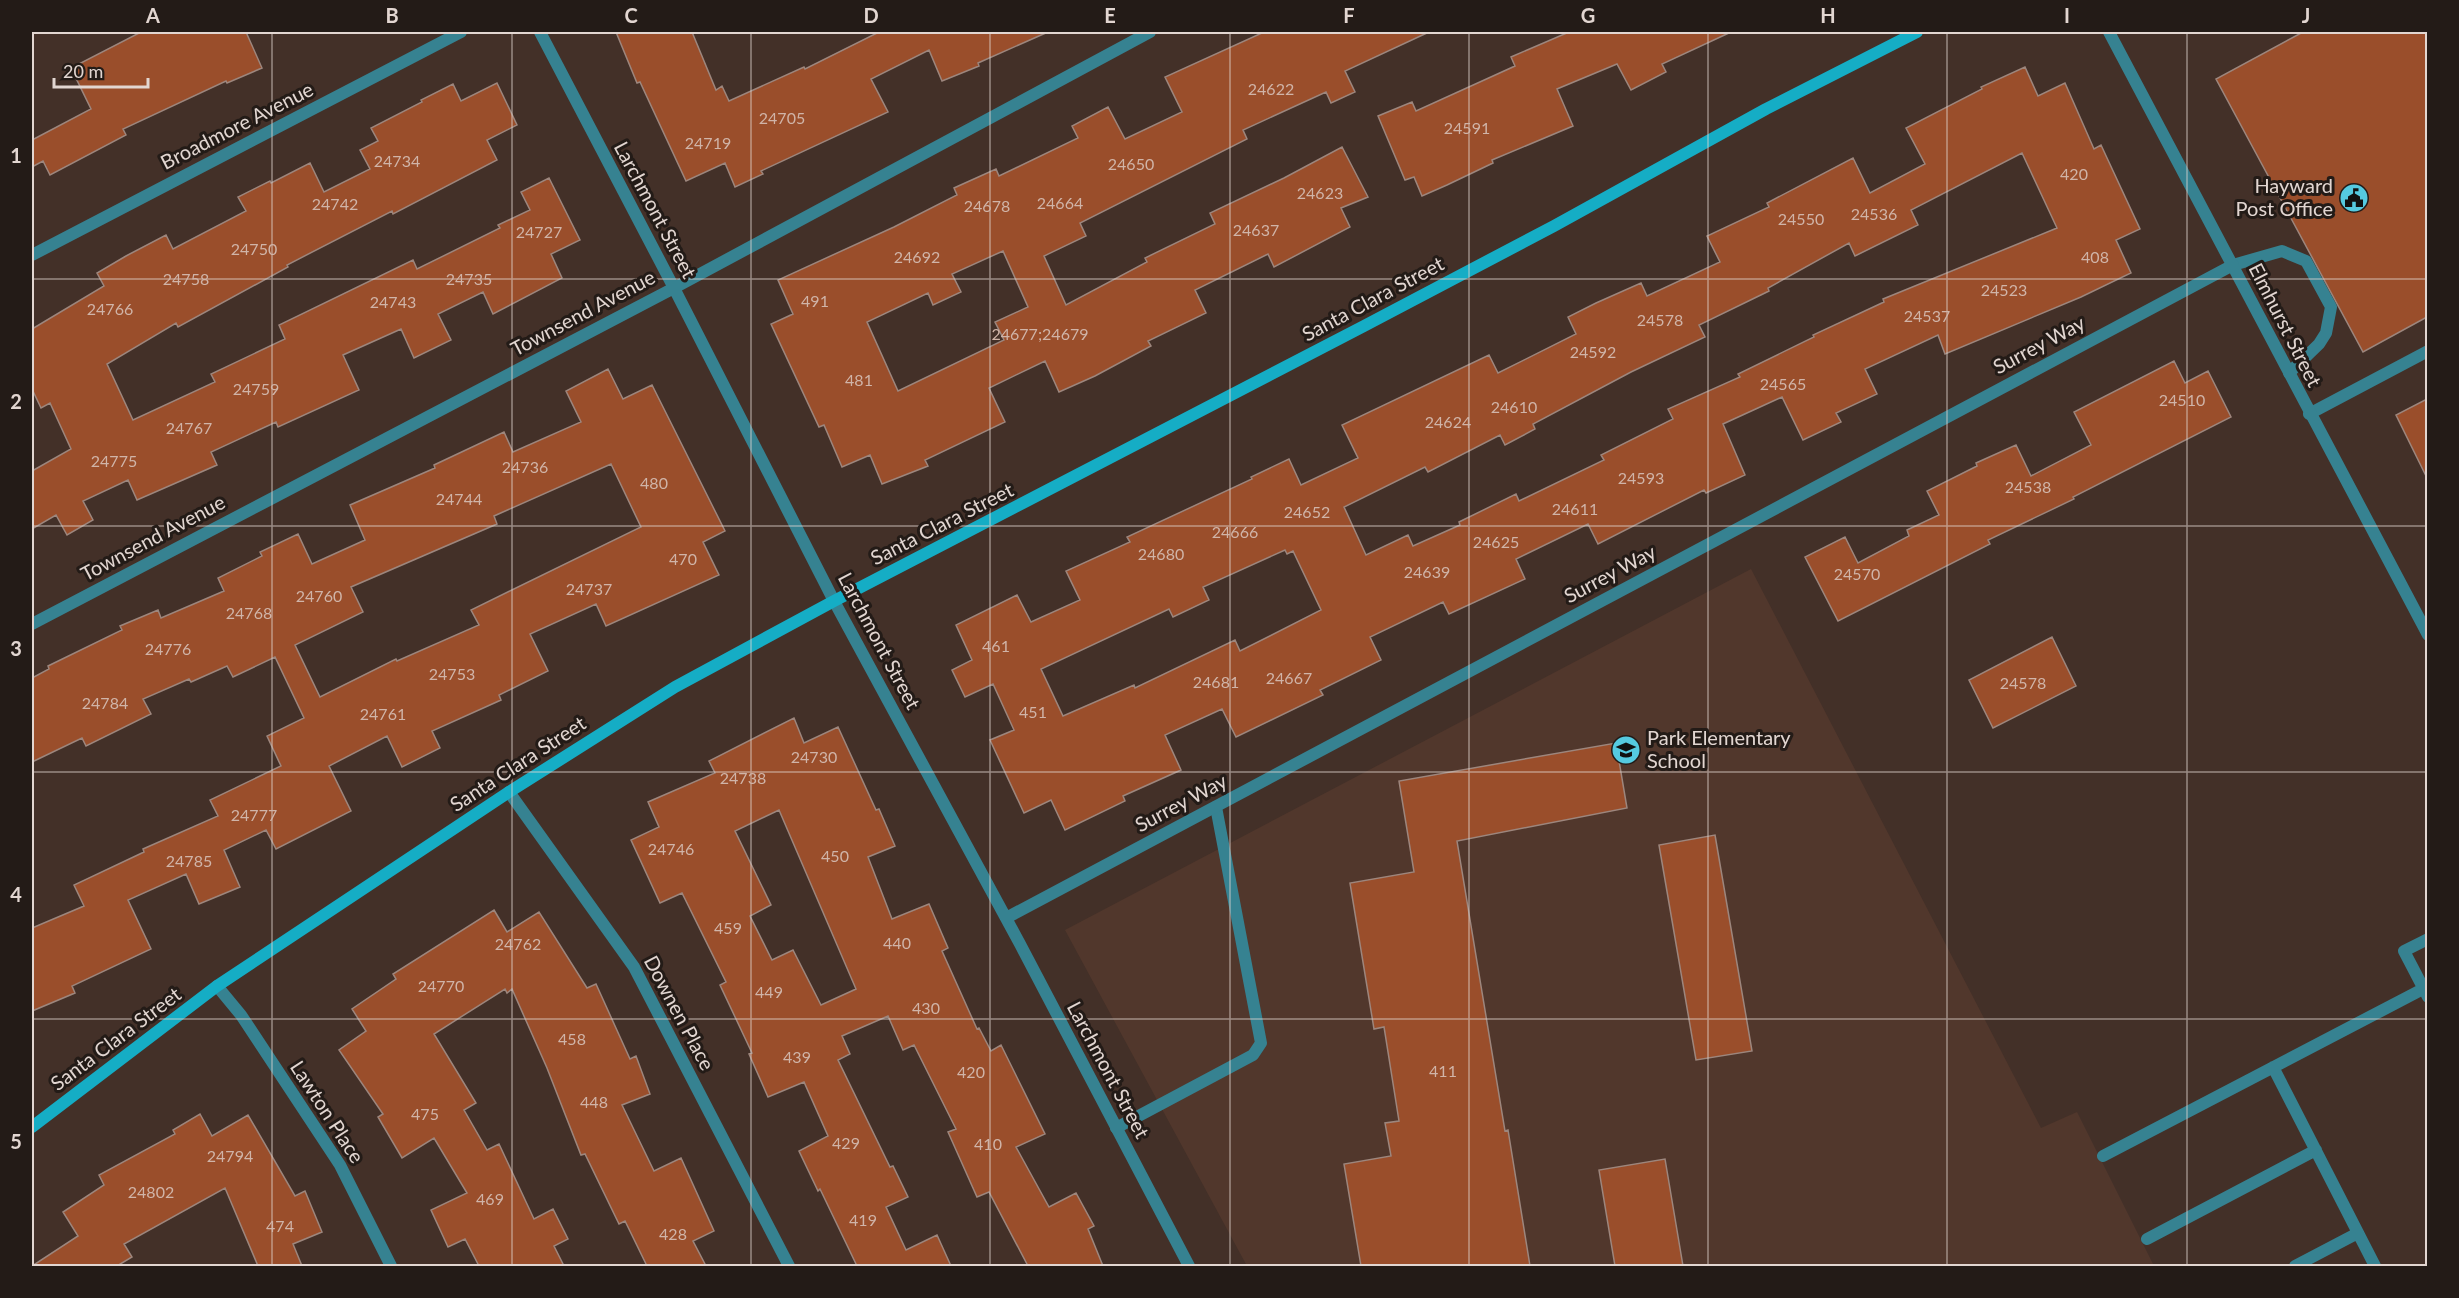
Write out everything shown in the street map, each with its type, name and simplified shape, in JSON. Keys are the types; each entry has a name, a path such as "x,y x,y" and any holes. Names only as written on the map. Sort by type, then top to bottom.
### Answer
{"main road":[{"name":"Santa Clara Street","path":"32,1127 217,986 509,792 675,687 834,601 1374,321 1554,226 1766,109 1917,32"}],"street":[{"name":"Broadmore Avenue","path":"32,255 461,32"},
{"name":"Larchmont Street","path":"540,32 834,601 1006,918 1189,1266"},
{"name":"Townsend Avenue","path":"32,624 674,288 1150,32"},
{"name":"Elmhurst Street","path":"2109,32 2427,635"},
{"name":"Surrey Way","path":"1006,918 2233,264 2282,251 2306,261 2331,307 2326,333 2319,344 2289,373"},
{"path":"2309,414 2427,351"},
{"name":"Downen Place","path":"509,792 634,966 789,1266"},
{"path":"1116,1128 1253,1055 1261,1043 1216,807"},
{"path":"2103,1156 2273,1067 2425,993 2404,951 2427,939"},
{"name":"Lawton Place","path":"217,986 241,1016 340,1165 391,1266"},
{"path":"2273,1067 2375,1266"},
{"path":"2147,1239 2316,1150"},
{"path":"2295,1266 2358,1233"}],"shaded area":[{"name":"Park Elementary School","path":"1751,569 2041,1128 2077,1112 2154,1266 1247,1266 1065,930"}],"building":[{"path":"141,32 246,32 262,68 227,83 226,81 123,129 126,135 50,175 43,161 32,167 32,140 91,109 71,68"},
{"path":"616,32 692,32 716,90 722,86 729,101 804,67 805,69 879,32 1048,32 978,63 979,66 942,81 929,50 871,79 888,112 761,171 763,174 735,187 725,163 686,181 640,82 637,83"},
{"path":"1264,32 1429,32 1345,71 1355,92 1331,103 1326,92 1243,130 1247,139 1080,223 1086,236 1044,256 1066,305 1147,262 1145,258 1215,224 1210,213 1342,147 1368,197 1341,208 1350,227 1274,267 1268,254 1195,290 1206,313 1148,341 1151,346 1095,376 1059,392 1045,361 989,388 1005,422 925,460 928,466 882,484 870,455 842,467 824,425 819,427 771,324 793,314 778,280 894,227 957,195 954,188 996,169 999,176 1078,138 1072,126 1108,107 1125,139 1182,112 1165,77","holes":["1003,251 1028,307 995,322 1004,340 898,391 867,322 928,293 933,305 961,292 952,274"]},
{"path":"1569,32 1731,32 1662,64 1666,72 1631,90 1617,64 1557,89 1573,126 1492,160 1493,163 1447,185 1422,196 1414,177 1405,180 1378,116 1412,102 1416,111 1515,66 1511,57"},
{"name":"Hayward Post Office","path":"2303,32 2427,32 2427,317 2363,352 2216,79"},
{"path":"2025,67 2038,96 2065,83 2094,149 2101,145 2140,229 2116,240 2131,273 2081,297 1945,354 1938,335 1865,369 1877,394 1836,413 1841,422 1803,440 1782,397 1723,424 1745,475 1706,493 1704,490 1598,544 1588,524 1516,559 1525,579 1449,614 1443,602 1370,637 1381,660 1320,690 1323,695 1236,737 1222,709 1165,735 1181,770 1123,796 1125,801 1065,830 1051,800 1024,813 990,740 1014,730 993,684 965,697 952,670 972,660 956,625 1017,595 1031,622 1080,600 1066,571 1130,542 1127,537 1252,479 1251,477 1289,459 1301,485 1358,458 1342,425 1489,355 1498,373 1576,334 1568,317 1596,303 1641,283 1647,296 1720,262 1707,236 1769,207 1767,203 1853,158 1870,193 1925,164 1906,128 1982,89 1981,87","holes":["2022,153 2057,228 1883,299 1884,302 1813,335 1814,337 1738,374 1740,377 1668,409 1673,419 1601,455 1604,460 1519,501 1516,494 1459,522 1460,525 1413,546 1408,535 1366,555 1344,507 1425,467 1428,472 1500,435 1505,445 1535,429 1533,424 1631,372 1705,337 1699,325 1769,291 1768,288 1849,243 1855,256 1918,225 1911,210","1285,550 1287,554 1293,551 1321,610 1240,651 1235,640 1135,688 1134,685 1063,716 1041,669 1169,609 1173,617 1209,600 1203,587"]},
{"path":"497,83 517,125 487,140 497,160 287,265 288,267 178,327 176,323 107,364 133,420 215,382 211,374 285,339 279,325 413,260 417,269 500,228 498,225 530,210 521,192 549,178 580,240 551,254 562,278 493,314 483,292 438,314 451,340 414,358 401,329 343,355 359,390 278,427 276,422 211,452 217,465 137,500 128,480 83,501 93,520 67,535 56,515 32,529 32,471 71,449 50,403 41,408 32,389 32,329 104,286 97,273 126,256 166,235 173,249 246,211 238,197 310,163 324,192 370,169 360,150 378,141 371,128 453,84 461,101"},
{"path":"2174,361 2185,383 2208,371 2231,417 2073,497 2074,499 1988,540 1990,544 1838,621 1805,557 1845,537 1858,563 1909,536 1907,530 1939,515 1927,491 1977,466 1976,463 2016,445 2031,476 2091,445 2074,412"},
{"path":"608,369 623,399 652,385 725,531 703,542 719,575 606,626 596,604 530,634 548,671 499,695 501,700 432,731 440,748 402,767 387,736 329,766 351,811 276,849 266,830 224,850 240,887 199,904 186,874 128,900 151,949 72,986 75,993 32,1011 32,928 84,906 74,885 144,852 143,849 218,816 210,800 281,766 267,736 304,718 275,657 233,677 227,666 191,682 189,679 143,699 151,714 86,746 82,738 32,762 32,678 49,669 48,666 122,630 120,626 158,610 161,618 224,591 218,578 262,556 260,552 298,534 312,564 365,540 350,505 435,468 434,465 504,432 513,452 581,422 566,391","holes":["611,464 641,527 471,610 479,625 397,661 396,659 320,697 295,645 363,612 351,587 497,524 494,516"]},
{"path":"2427,399 2427,478 2396,415"},
{"path":"2052,637 2076,686 1993,728 1969,680"},
{"path":"794,718 804,743 838,727 895,846 868,857 892,919 929,904 948,948 942,951 977,1029 979,1028 991,1051 1001,1045 1045,1134 1016,1147 1049,1207 1076,1193 1094,1226 1088,1229 1103,1266 1028,1266 989,1192 977,1197 948,1132 956,1129 914,1045 903,1050 888,1016 842,1036 850,1054 838,1060 890,1167 893,1166 908,1197 886,1207 906,1250 937,1235 951,1266 857,1266 799,1151 828,1136 804,1082 768,1097 749,1054 752,1053 720,985 726,982 682,893 660,903 631,840 659,827 648,802 715,773 709,761","holes":["779,810 856,989 821,1005 793,950 772,960 750,916 771,905 735,831"]},
{"path":"1616,743 1627,808 1457,841 1530,1266 1361,1266 1344,1164 1391,1156 1385,1123 1399,1121 1384,1027 1374,1029 1350,883 1414,872 1399,781"},
{"path":"1715,835 1752,1051 1696,1060 1659,845"},
{"path":"494,910 507,932 539,912 587,988 596,984 630,1059 636,1056 650,1094 622,1105 654,1171 681,1158 714,1231 693,1241 706,1266 647,1266 625,1221 619,1224 585,1154 581,1155 547,1068 512,989 507,993 505,989 434,1034 476,1103 464,1110 487,1150 499,1144 534,1219 553,1209 568,1239 554,1246 564,1266 479,1266 465,1239 448,1247 431,1210 467,1193 434,1138 402,1158 378,1117 383,1114 339,1050 366,1031 352,1009 396,979 393,974"},
{"path":"200,1114 212,1136 248,1115 295,1196 305,1191 322,1232 293,1244 302,1266 258,1266 225,1188 124,1244 132,1257 117,1266 32,1266 78,1236 63,1212 104,1185 99,1175 175,1134 173,1130"},
{"path":"1665,1159 1683,1266 1615,1266 1599,1170"}],"place":[{"name":"Hayward Post Office","path":"2354,198"},
{"name":"Park Elementary School","path":"1626,750"}]}
